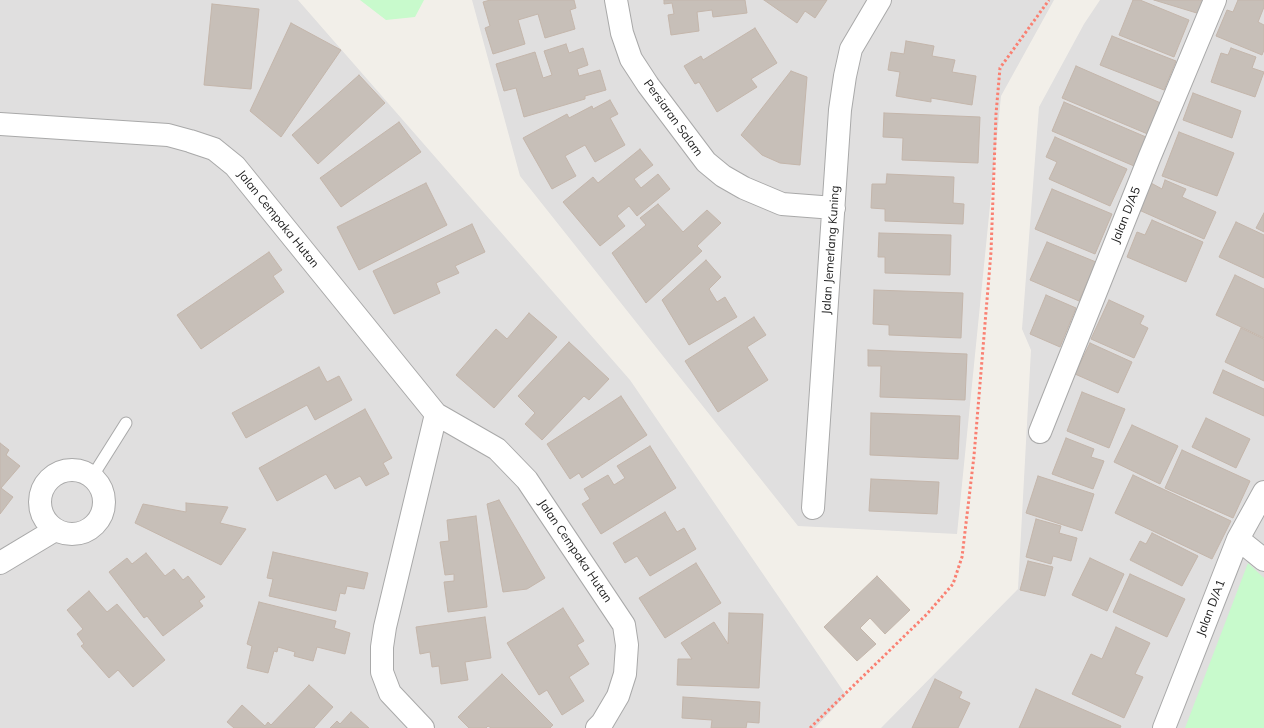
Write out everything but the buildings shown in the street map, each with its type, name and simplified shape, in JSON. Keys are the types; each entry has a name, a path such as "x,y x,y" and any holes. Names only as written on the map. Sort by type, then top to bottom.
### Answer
{"street":[{"name":"Persiaran Salam","path":"616,0 622,32 631,59 648,85 706,162 723,176 744,188 782,204 834,208"},
{"name":"Jalan Jemerlang Kuning","path":"813,508 840,110 851,49 880,0"},
{"name":"Jalan D/A5","path":"1040,432 1214,0"},
{"name":"Jalan Cempaka Hutan","path":"0,124 168,135 214,149 235,166 436,414 497,449 527,480 624,625 627,645 625,674 618,696 597,728"},
{"path":"423,728 390,693 382,672 382,648 385,627 436,414"},
{"path":"64,470 79,470 92,477 101,488 104,501 102,514 94,526 82,533 68,534 55,530 44,519 39,505 42,490 50,477 64,470"},
{"name":"Jalan D/A1","path":"1164,728 1238,538 1264,492"},
{"path":"0,563 55,530"},
{"path":"1238,538 1264,560"}],"lane":[{"path":"92,477 126,423"}],"path":[{"path":"810,728 927,614 953,584 962,557 974,456 991,252 996,114 1000,68 1049,0"}],"shaded area":[{"path":"0,0 298,0 630,380 846,695 815,728 0,728"},
{"path":"472,0 1054,0 1001,96 957,534 798,526 520,176"},
{"path":"1100,0 1264,0 1264,728 881,728 1018,589 1031,350 1022,329 1039,107 1084,24"}],"green space":[{"path":"360,0 424,0 415,17 386,20"},
{"path":"1248,563 1264,578 1264,728 1185,728"}]}
